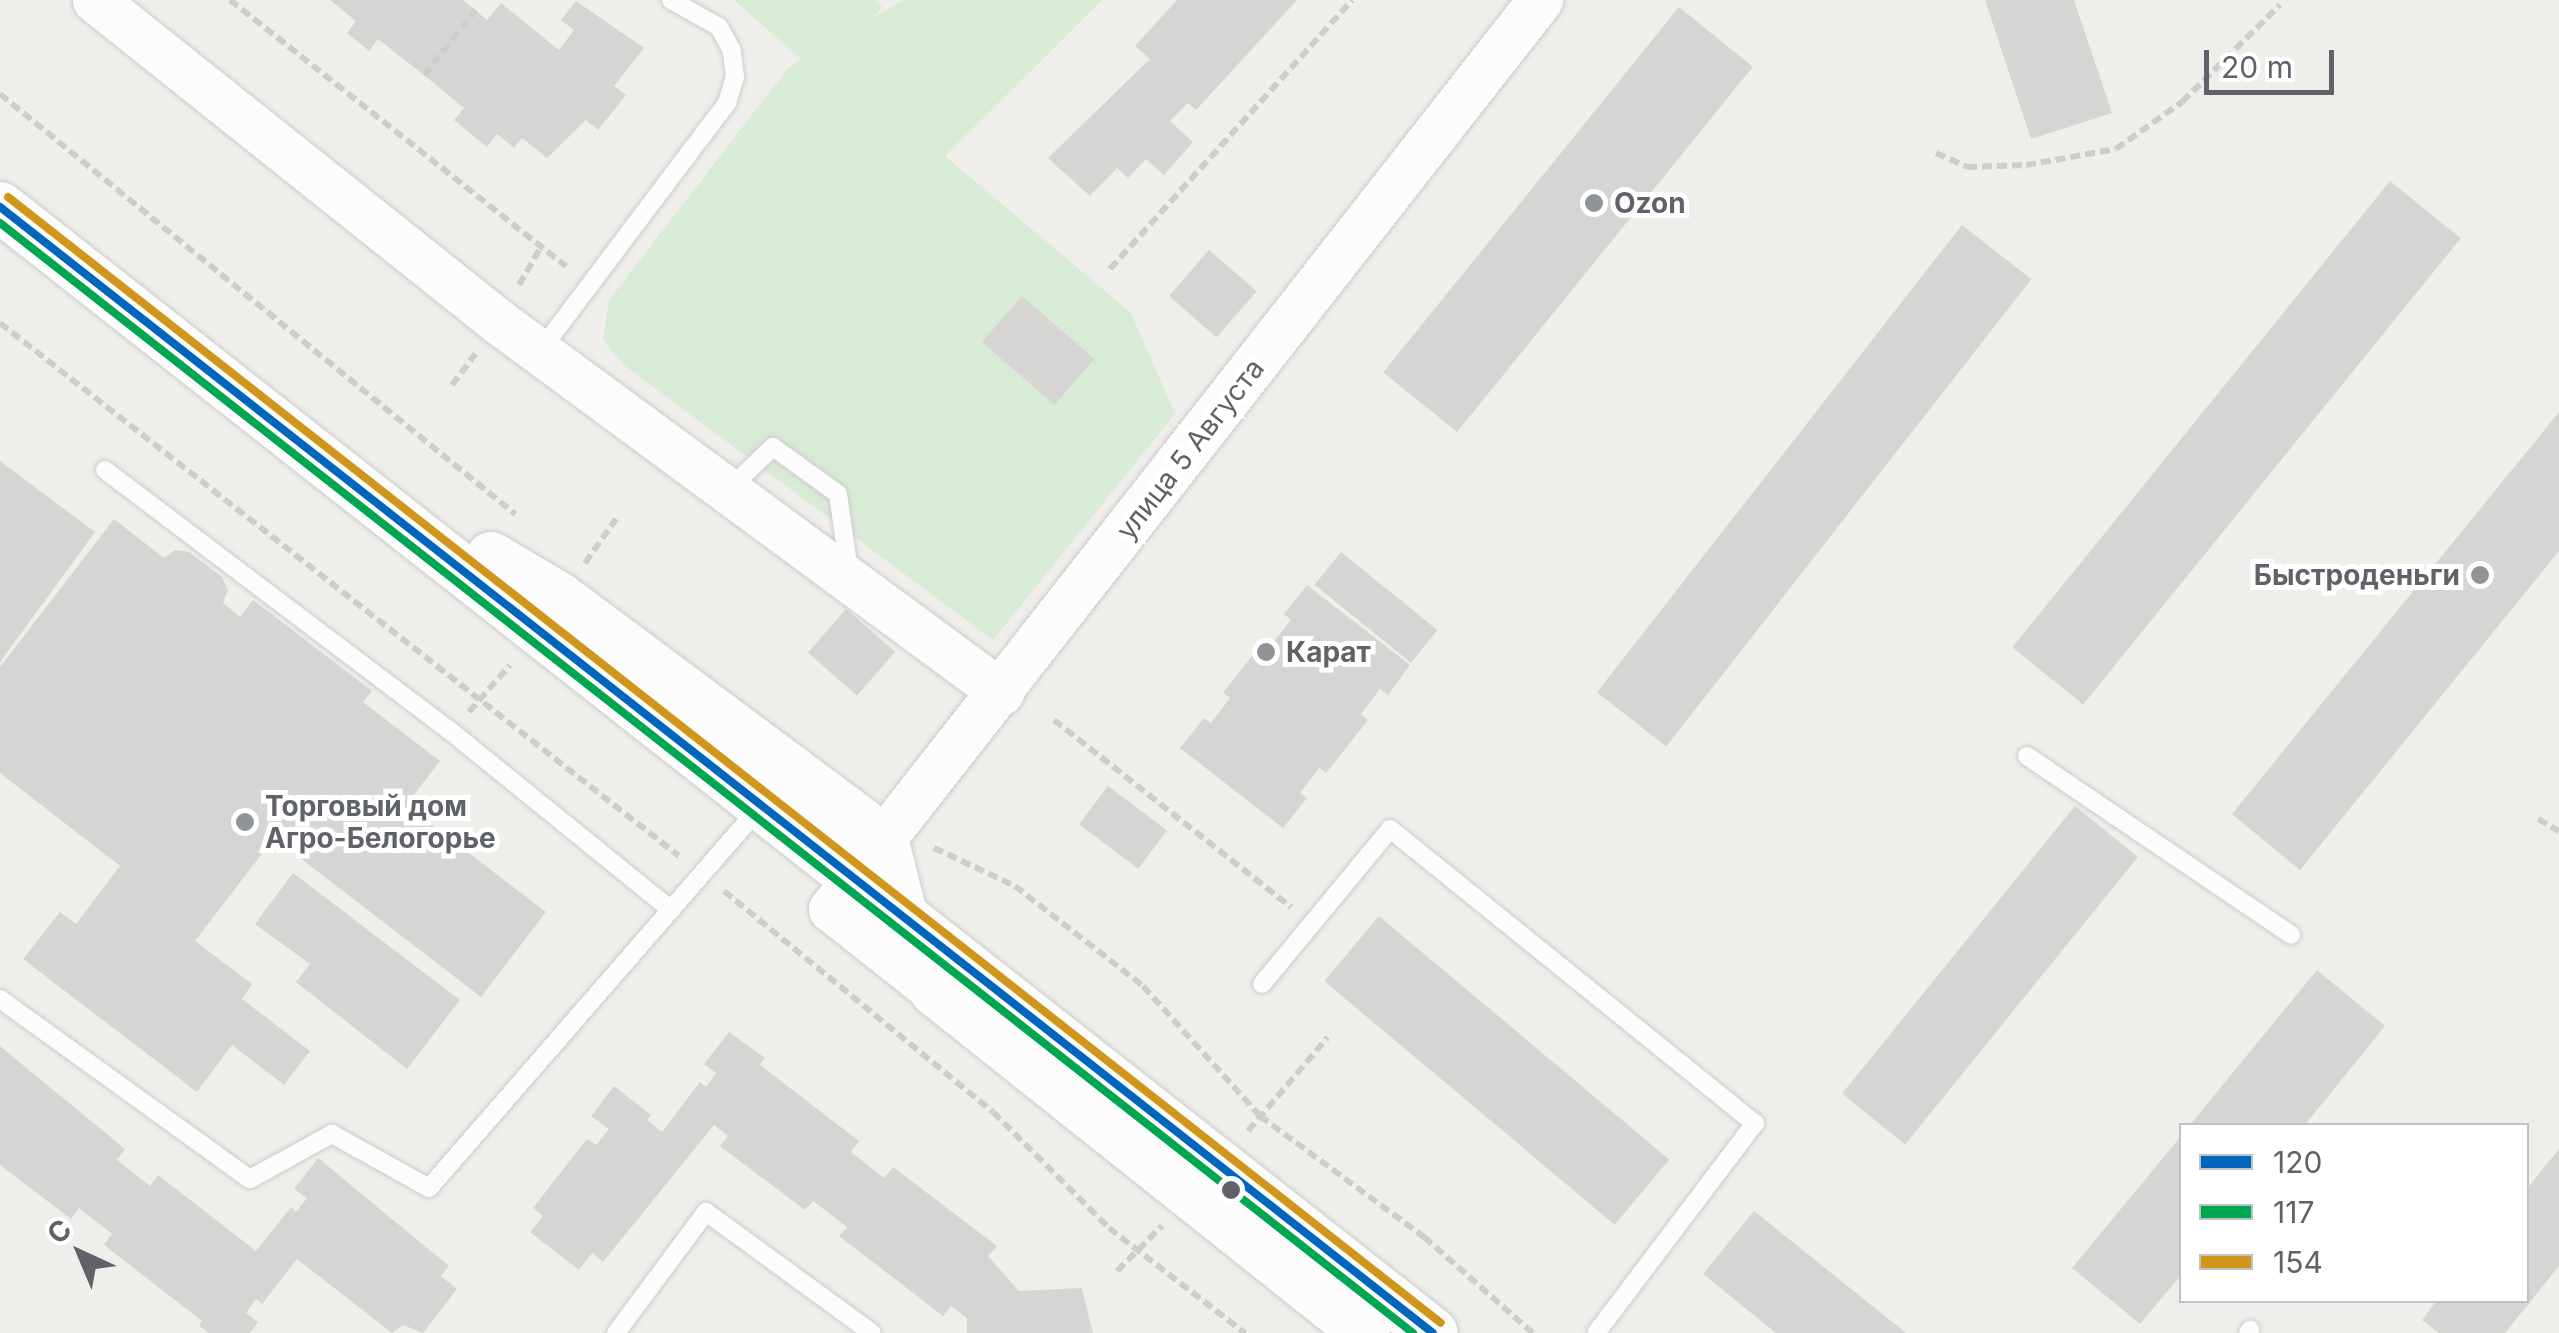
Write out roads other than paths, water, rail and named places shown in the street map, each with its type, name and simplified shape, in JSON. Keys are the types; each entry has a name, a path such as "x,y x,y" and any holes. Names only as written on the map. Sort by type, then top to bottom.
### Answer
{"main road":[{"path":"0,206 765,802 870,859"},
{"path":"323,458 560,598 870,859 901,910 935,991 1365,1333"},
{"path":"901,910 1432,1333"}],"street":[{"path":"95,0 724,494 1001,692"},
{"name":"улица 5 Августа","path":"935,991 831,909 1540,0"}],"lane":[{"path":"540,351 586,282 731,90 732,51 719,27 671,0"},
{"path":"724,494 773,447 838,494 851,586"},
{"path":"105,470 449,730 671,910"},
{"path":"2027,756 2291,935"},
{"path":"0,999 250,1179 332,1134 429,1188 765,802"},
{"path":"1262,984 1390,829 1756,1122 1596,1333"},
{"path":"616,1333 706,1212 872,1333"}],"place":[{"name":"Ozon","path":"1594,203"},
{"name":"Быстроденьги","path":"2480,575"},
{"name":"Карат","path":"1266,652"},
{"name":"Торговый дом Агро-Белогорье","path":"245,822"}]}
